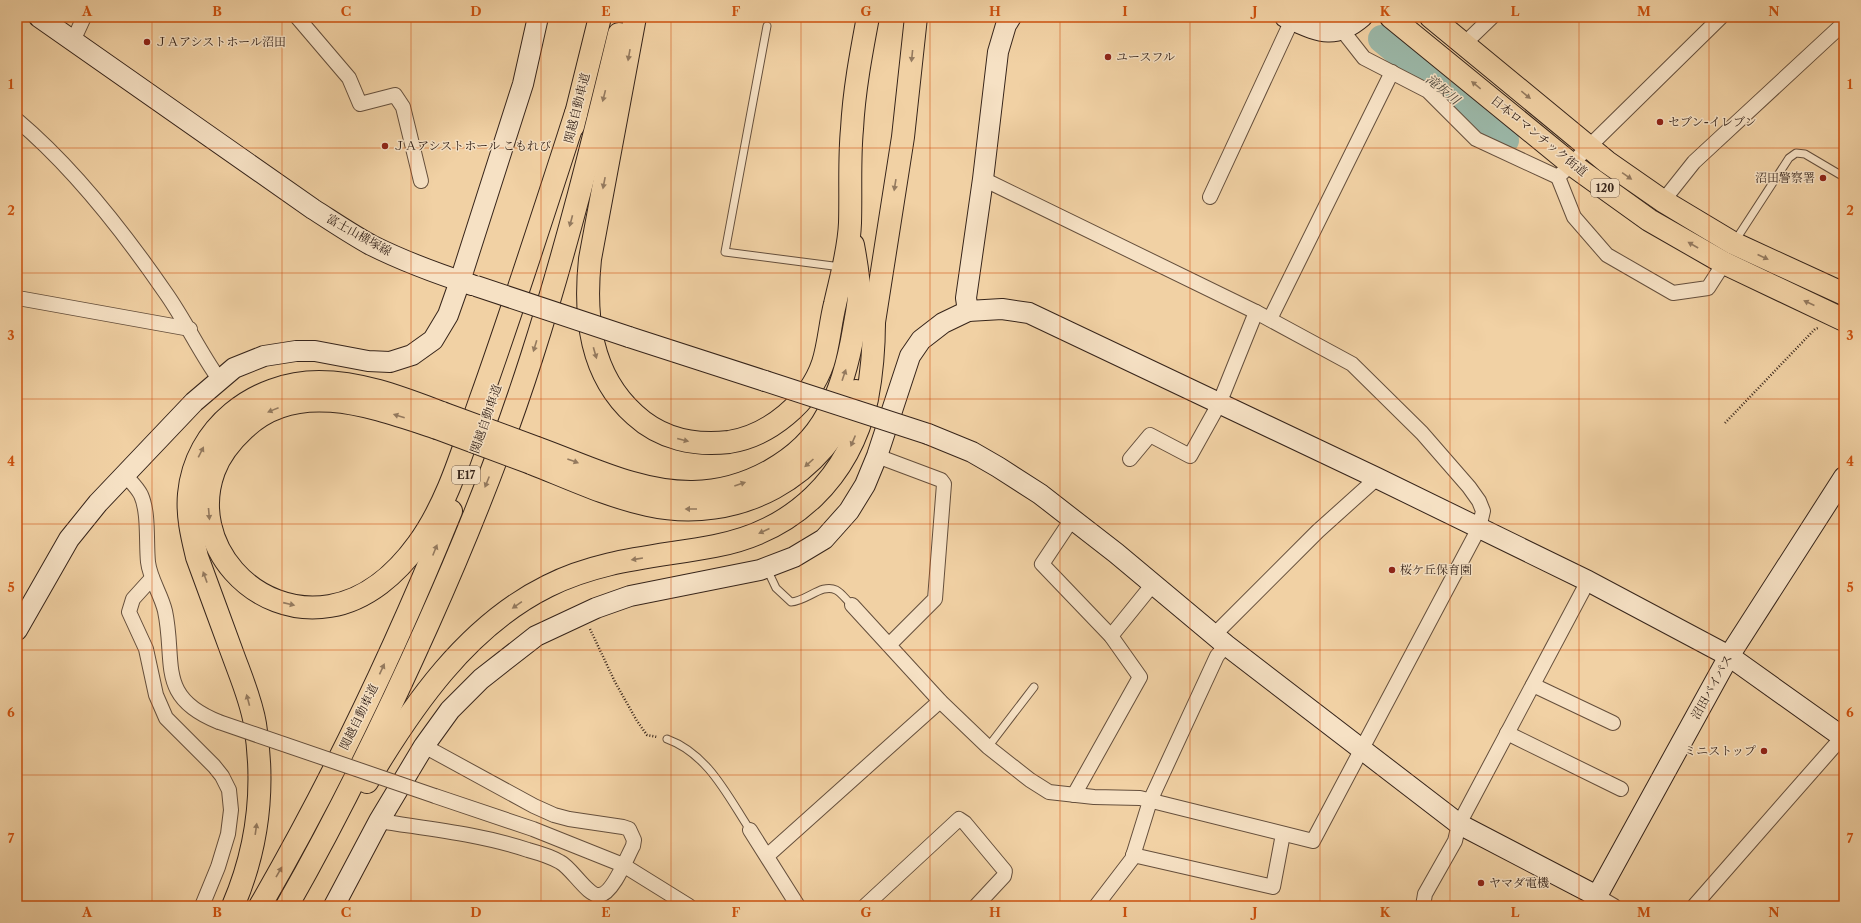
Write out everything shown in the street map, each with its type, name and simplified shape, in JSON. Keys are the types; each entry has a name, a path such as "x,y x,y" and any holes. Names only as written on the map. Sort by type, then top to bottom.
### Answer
{"highway":[{"name":"関越自動車道","path":"260,906 332,773 381,672 431,560 474,454 511,347 545,232 600,17"},
{"name":"関越自動車道","path":"287,906 353,784 404,679 453,567 495,462 531,357 566,242 598,123 623,17"},
{"path":"636,17 595,230 587,288 592,341 597,361 607,381 620,400 635,416 653,429 672,438 694,443 714,444 736,441 756,434 774,424 802,398 814,381 864,268"},
{"path":"294,906 368,780 414,708 457,657 500,617 546,586 574,574 604,564 715,546 741,540 765,531 786,520 820,491 835,474 849,451 859,427 867,400 871,375 874,321 864,268 850,225 852,130 858,65 868,17"},
{"path":"233,906 247,867 255,837 259,811 258,760 255,724 246,691 198,557 192,536 189,515 189,494 193,473 199,455 208,439 220,425 243,404 265,393 297,384 318,382 362,386 384,392 439,420 534,456 641,485 668,490 693,492 715,491 738,485 781,464 814,435 827,416 839,391 846,370 864,268 903,138 916,17"},
{"name":"日本ロマンチック街道","path":"1391,17 1565,170 1649,220 1729,253 1844,294"},
{"name":"日本ロマンチック街道","path":"1431,17 1607,162 1663,201 1729,253 1844,320"},
{"path":"439,420 371,406 325,400 282,406 265,414 248,425 222,453 214,472 210,491 208,511 211,530 218,548 228,565 240,579 255,591 272,600 292,606 311,608 332,606 351,600 388,578 419,543 432,522 460,458 492,368 576,113"},
{"path":"534,456 604,492 656,507 671,509 702,509 738,503 759,496 780,486 797,474 830,441 843,421 862,376 874,321"}],"street":[{"name":"富士山横塚線","path":"39,17 313,209 345,230 372,245 400,258 468,283 928,434 972,452 1040,494 1154,584 1220,640 1459,824 1601,903"},
{"path":"73,41 84,17"},
{"path":"297,17 349,78 360,104 395,95 403,107 421,181"},
{"path":"17,630 69,539 98,503 194,402 234,368 249,361 278,353 315,351 368,361 390,362 412,355 433,340 442,328 448,315 468,283 523,84 538,17"},
{"path":"968,311 966,298 983,179 998,52 1006,25 1012,17"},
{"path":"1210,197 1288,18 1326,32 1342,30 1362,17"},
{"path":"1464,44 1492,17"},
{"path":"1565,170 1721,17"},
{"path":"1663,201 1694,162 1708,148 1844,23"},
{"path":"1342,30 1364,58 1428,91 1476,139 1565,170"},
{"path":"1270,320 1392,72"},
{"path":"17,120 85,187 108,215 165,292 190,329 202,355 220,379"},
{"path":"1565,170 1574,216 1607,256 1673,293 1708,288 1729,253"},
{"path":"852,605 940,702 988,747 1030,780 1049,792 1094,797 1140,798 1312,841 1479,528 1482,511 1470,487 1422,433 1352,364 1256,312 983,179"},
{"path":"18,298 190,329"},
{"path":"334,906 379,821 424,746 450,710 481,679 536,636 582,614 630,596 766,567 794,557 824,538 849,511 865,485 877,456 910,356 921,340 943,323 968,311 1002,309 1029,313 1377,478 1588,581 1729,656 1844,736 1694,906"},
{"path":"1130,459 1150,435 1190,456 1219,404 1256,312"},
{"path":"877,456 941,480 944,484 935,600 889,645"},
{"path":"124,474 135,485 142,497 149,564 152,578 159,592 165,610 170,669 176,688 189,704 199,712 219,722 547,834 623,865 670,901 689,906"},
{"name":"沼田バイパス","path":"1601,903 1729,656 1844,477"},
{"path":"1096,906 1133,855 1150,801 1217,656 1220,640 1251,596 1318,531 1377,478"},
{"path":"1072,519 1042,564 1111,636 1140,677 1074,795"},
{"path":"152,578 133,599 129,612 146,649 161,708 173,726 218,771 226,784 230,797 228,834 218,867 202,906"},
{"path":"1423,906 1425,894 1455,841 1459,824 1588,581"},
{"path":"1111,636 1154,584"},
{"path":"1533,685 1613,723"},
{"path":"767,856 940,702"},
{"path":"1507,733 1622,788"},
{"path":"379,821 505,842 560,862 571,870 592,894 598,896 610,890 634,840 629,829 569,820 554,815 534,806 424,746"},
{"path":"865,906 959,819 965,823 1005,871 1004,876 976,906"},
{"path":"750,830 767,856 776,874 798,906"},
{"path":"1133,855 1272,887 1283,834"}],"lane":[{"path":"767,26 725,252 864,268"},
{"path":"1729,253 1789,158 1796,154 1805,154 1844,177"},
{"path":"766,567 776,588 792,602 803,600 823,588 836,590 852,605"},
{"path":"988,747 1034,687"},
{"path":"667,739 680,744 703,761 750,830"}],"path":[{"path":"1725,423 1815,329 1822,327"},
{"path":"582,614 636,721 647,734 667,739"}],"waterway":[{"name":"滝坂川","path":"1382,39 1505,140"}],"place":[{"name":"ＪＡアシストホール沼田","path":"147,42"},
{"name":"ユースフル","path":"1108,57"},
{"name":"セブン-イレブン","path":"1660,122"},
{"name":"ＪＡアシストホール こもれび","path":"385,146"},
{"name":"沼田警察署","path":"1823,178"},
{"name":"桜ケ丘保育園","path":"1392,570"},
{"name":"ミニストップ","path":"1764,751"},
{"name":"ヤマダ電機","path":"1481,883"}]}
